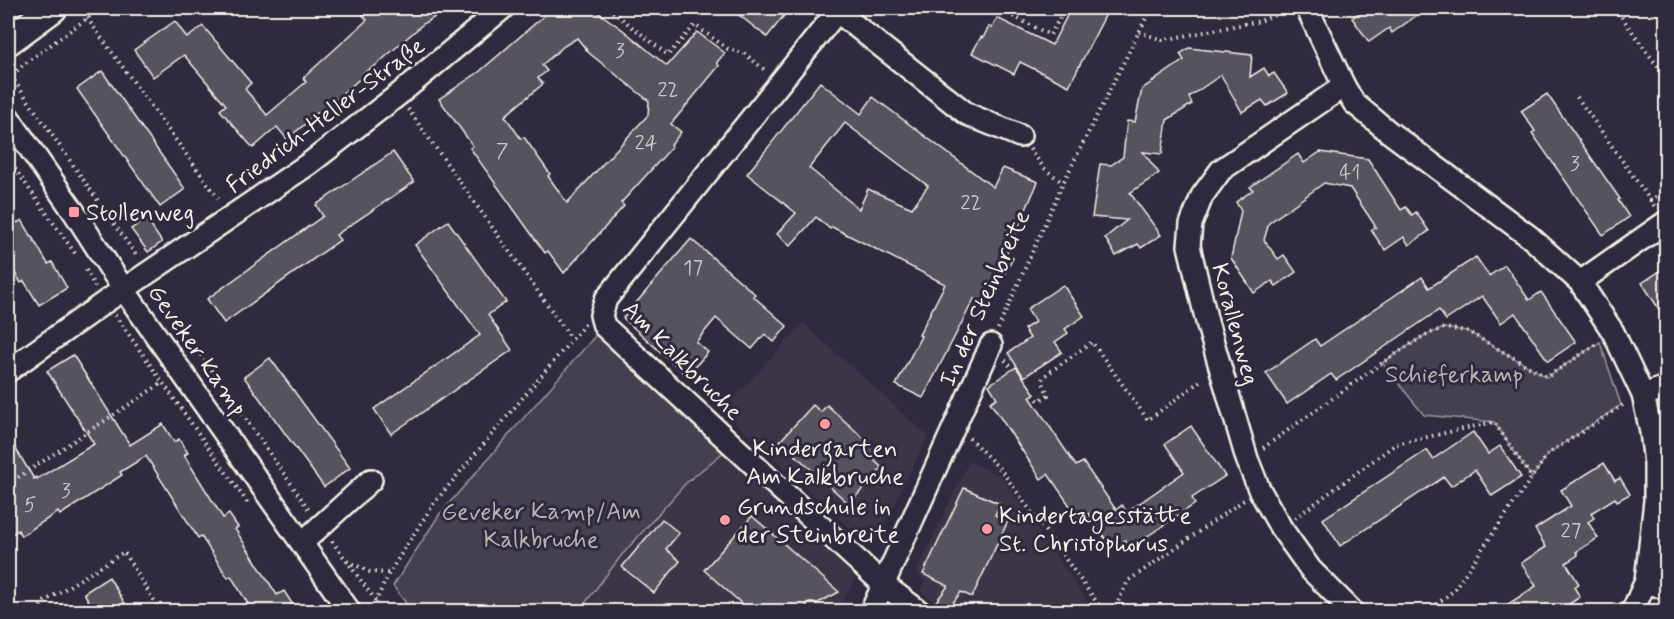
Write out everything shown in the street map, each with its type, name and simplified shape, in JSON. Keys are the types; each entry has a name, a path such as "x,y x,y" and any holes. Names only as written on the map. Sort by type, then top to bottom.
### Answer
{"main road":[{"path":"8,41 53,8"}],"street":[{"name":"Friedrich-Heller-Straße","path":"124,290 310,164 503,8"},
{"path":"1307,8 1354,103 1389,132 1530,237 1580,282 1613,333 1643,395 1655,463 1655,501 1646,581 1632,612"},
{"name":"Am Kalkbruche","path":"837,9 606,299 601,315 604,326 884,585 920,612"},
{"path":"837,9 967,114 1020,136"},
{"name":"Korallenweg","path":"1344,86 1221,170 1202,196 1191,224 1190,246 1204,311 1247,459 1259,489 1281,528 1311,570 1353,612"},
{"name":"Geveker Kamp","path":"8,117 74,212 124,290 351,612"},
{"path":"1580,282 1666,223"},
{"path":"8,371 124,290"},
{"name":"In der Steinbreite","path":"871,612 991,345"},
{"path":"1643,395 1666,387"},
{"path":"303,542 371,480"},
{"path":"1646,581 1666,589"}],"path":[{"path":"101,8 9,77 135,250 146,274 320,526 376,601"},
{"path":"608,8 668,55 695,25 728,50 744,53 780,82"},
{"path":"998,8 1050,35 1065,9"},
{"name":"In der Steinbreite","path":"991,345 1063,183 1151,8"},
{"path":"1139,32 1163,40 1260,21 1293,8"},
{"path":"1618,12 1666,78"},
{"name":"Friedrich-Heller-Straße","path":"87,18 232,217"},
{"path":"398,95 571,338"},
{"path":"1577,97 1666,223"},
{"path":"1020,136 1044,168 1063,183"},
{"path":"1650,201 1666,189"},
{"path":"368,612 376,601 389,573 434,503 571,338 586,322 601,315"},
{"path":"1247,459 1390,358 1425,335 1444,328 1467,331 1547,377 1613,333"},
{"path":"1033,395 1039,401 1048,395 1043,377 1092,342 1148,420 1221,367"},
{"path":"8,484 162,384"},
{"path":"1427,612 1453,591 1548,454 1621,405 1643,395"},
{"path":"1281,528 1396,444 1494,422 1532,478"},
{"path":"956,425 1001,470 1104,612"},
{"path":"1113,612 1128,581 1259,489"},
{"path":"38,612 42,603 124,552 161,612"},
{"path":"346,561 370,572 389,573"}],"shaded area":[{"name":"Kindergarten Am Kalkbruche","path":"803,323 928,436 877,540 866,543 722,411"},
{"name":"Grundschule in der Steinbreite","path":"726,450 855,578 839,611 579,612 621,556 686,483"},
{"name":"Kindertagesstätte St. Christophorus","path":"969,461 1001,476 1094,611 946,611 920,591 925,581 916,573"}],"green space":[{"name":"Geveker Kamp/Am Kalkbruche","path":"602,328 726,450 686,483 621,556 579,611 412,611 393,586 439,515"},
{"name":"Schieferkamp","path":"1444,328 1467,331 1547,377 1600,342 1621,405 1548,454 1532,478 1494,422 1424,415 1382,363 1425,335"}],"building":[{"path":"357,8 450,8 423,24 375,66 363,73 364,75 326,108 309,118 310,120 287,139 277,127 253,148 220,110 226,105 184,55 153,77 134,50 175,21 187,38 203,26 251,83 245,89 267,115 306,82 303,78 367,20"},
{"path":"553,8 592,8 667,66 697,32 725,53 717,62 719,66 671,124 681,132 671,145 672,147 621,203 624,206 564,273 548,251 545,253 470,148 473,146 439,99 479,72","holes":["577,38 589,53 649,101 648,115 567,203 524,137 521,139 505,116 543,84 538,78 547,71 542,65 564,46"]},
{"path":"730,8 790,8 767,37"},
{"path":"1071,8 1109,8 1069,86 1020,62 1014,74 972,53 981,37 983,38 989,26 992,28 997,18 1052,45"},
{"path":"1366,8 1427,8 1392,33 1389,28 1369,42 1352,18"},
{"path":"1189,48 1252,55 1250,77 1264,68 1269,76 1274,73 1288,93 1267,106 1262,100 1242,112 1221,75 1189,97 1192,104 1167,120 1162,154 1143,152 1159,173 1130,193 1161,235 1141,248 1138,244 1116,256 1105,238 1127,220 1092,217 1100,164 1111,165 1123,157 1127,121 1135,122 1142,89 1184,60 1180,54"},
{"path":"102,71 185,189 160,207 77,89"},
{"path":"820,82 861,114 873,97 993,187 1003,168 1038,182 1006,255 1013,258 989,306 974,299 923,398 896,385 945,284 832,227 830,229 816,217 790,246 777,234 796,213 747,174","holes":["845,123 928,186 912,208 868,189 859,209 809,168"]},
{"path":"1547,94 1620,199 1618,200 1629,217 1603,235 1532,133 1535,131 1521,111"},
{"path":"393,152 414,182 336,235 340,240 224,323 207,299 323,216 316,205"},
{"path":"1320,152 1368,159 1401,210 1406,207 1412,215 1416,212 1429,231 1409,245 1404,237 1385,250 1371,230 1376,227 1350,188 1324,183 1269,223 1264,240 1278,259 1284,255 1296,272 1276,286 1272,281 1254,293 1231,258 1241,211 1236,202 1253,190 1250,187 1298,154 1304,163"},
{"path":"8,206 17,223 22,220 48,264 52,262 67,288 39,305 24,281 21,283 8,261"},
{"path":"146,219 162,242 148,252 131,229"},
{"path":"448,221 506,302 488,315 512,350 391,434 374,409 480,335 415,245"},
{"path":"691,239 755,294 753,296 787,326 774,342 765,334 752,349 716,318 696,342 708,352 687,376 623,318"},
{"path":"1476,257 1489,276 1505,265 1529,300 1541,292 1576,342 1548,361 1515,313 1501,323 1482,296 1446,320 1439,310 1336,380 1331,374 1287,404 1266,373 1315,339 1320,346 1422,277 1429,288"},
{"path":"1666,267 1666,320 1642,283"},
{"path":"1063,285 1084,316 1065,329 1068,333 1055,342 1062,352 1024,377 1008,353 1030,338 1024,329 1035,322 1027,309"},
{"path":"73,355 130,445 163,424 174,442 179,439 188,453 184,455 223,518 229,514 238,527 235,529 277,595 284,591 293,605 286,609 288,612 253,612 231,576 228,578 201,536 198,538 146,456 120,472 122,475 60,515 58,512 21,536 18,530 8,537 8,436 34,479 94,444 47,371"},
{"path":"270,358 350,468 324,487 244,377"},
{"path":"1016,367 1035,394 1030,397 1076,466 1083,462 1116,510 1122,505 1127,512 1184,472 1165,444 1191,426 1225,476 1192,498 1195,504 1130,548 1125,540 1112,549 1088,513 1079,519 1048,474 1041,479 990,402 997,398 989,385"},
{"path":"813,405 821,412 827,405 880,453 874,460 882,468 849,504 780,441"},
{"path":"1473,432 1488,454 1500,446 1521,477 1492,496 1475,470 1451,486 1444,477 1340,546 1323,519 1427,450 1433,459"},
{"path":"1604,463 1615,481 1620,478 1630,494 1617,501 1615,498 1591,513 1594,518 1588,522 1598,538 1576,552 1578,555 1566,563 1579,584 1574,587 1580,597 1557,612 1496,612 1536,586 1521,563 1546,547 1535,529 1571,506 1561,490"},
{"path":"964,488 1000,504 995,515 1008,521 972,597 961,592 946,612 935,603 948,586 923,574"},
{"path":"752,516 839,592 818,603 808,603 804,612 751,612 704,570"},
{"path":"662,519 679,533 666,549 680,561 654,593 622,567"},
{"path":"109,577 130,612 95,612 84,593"}],"place":[{"name":"Stollenweg","path":"74,212"},
{"name":"Kindergarten Am Kalkbruche","path":"825,424"},
{"name":"Grundschule in der Steinbreite","path":"725,520"},
{"name":"Kindertagesstätte St. Christophorus","path":"987,529"}]}
